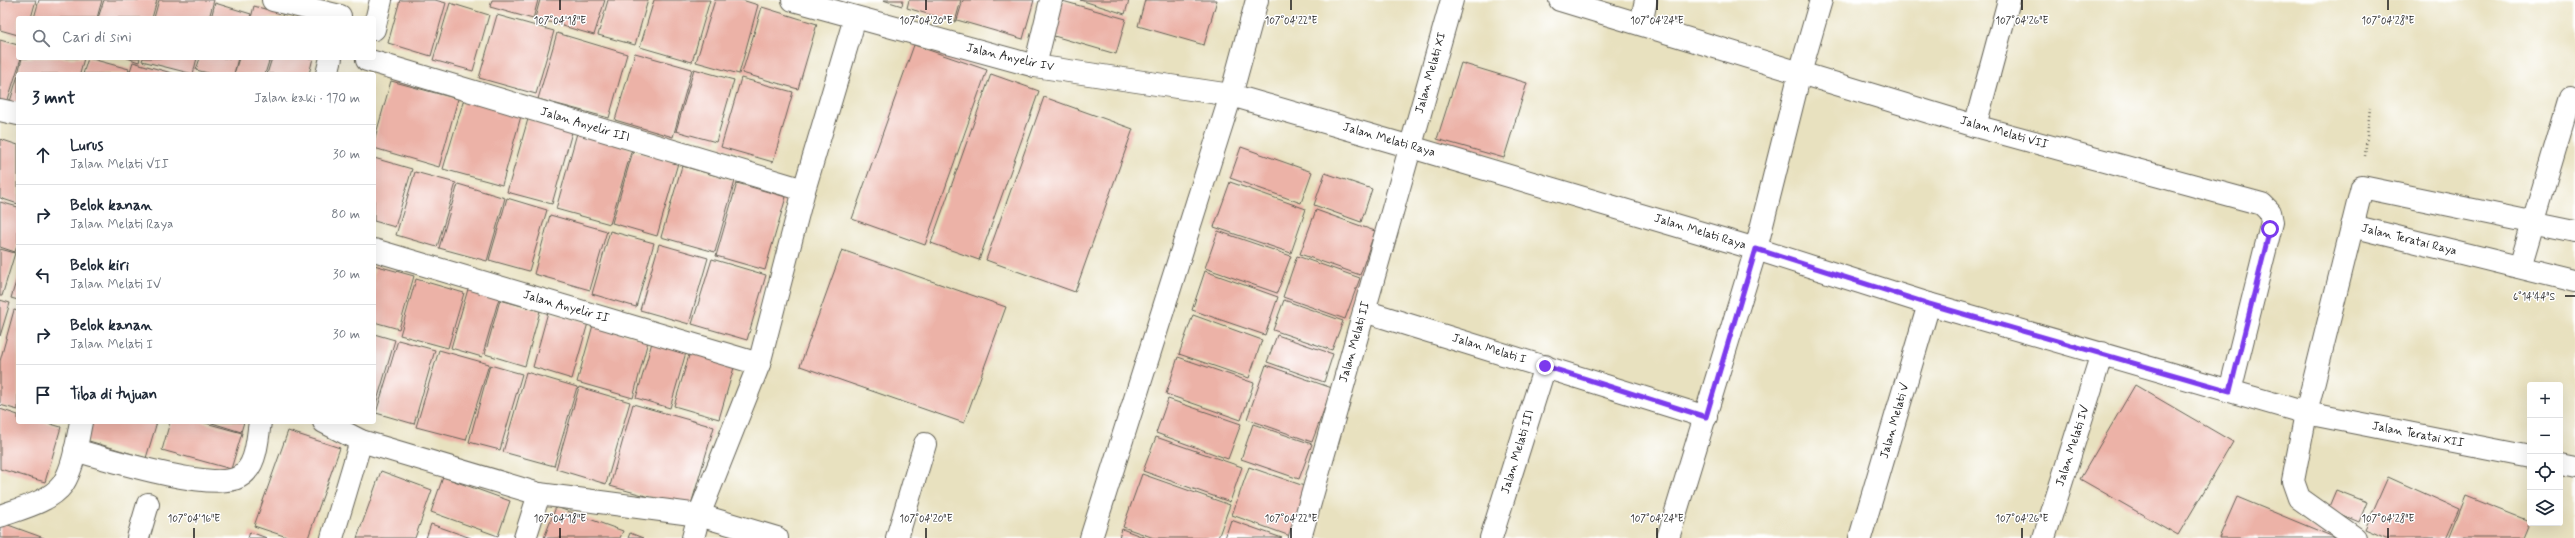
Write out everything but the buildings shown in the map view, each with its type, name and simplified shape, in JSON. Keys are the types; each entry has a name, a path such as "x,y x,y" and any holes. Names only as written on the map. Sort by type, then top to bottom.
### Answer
{"street":[{"path":"273,0 342,11"},
{"path":"376,21 381,0"},
{"name":"Jalan Anyelir IV","path":"793,0 1035,66 1231,95"},
{"path":"1035,66 1051,0"},
{"path":"1091,538 1231,95 1257,0"},
{"name":"Jalan Melati XI","path":"1411,147 1452,0"},
{"name":"Jalan Melati VII","path":"1560,0 1975,126 2266,206 2270,212 2270,229 2230,391"},
{"path":"1641,24 1646,0"},
{"path":"1668,538 1756,249 1800,73 1821,0"},
{"path":"1975,126 2009,0"},
{"path":"693,538 699,515 759,364 804,190 855,18"},
{"path":"328,72 330,60"},
{"name":"Jalan Anyelir III","path":"366,64 804,190"},
{"name":"Jalan Melati Raya","path":"1231,95 1756,249 1929,304 2102,353 2306,414"},
{"path":"2520,267 2570,98"},
{"path":"0,110 16,114"},
{"name":"Jalan Melati II","path":"1300,538 1411,147"},
{"path":"2362,187 2575,231"},
{"name":"Jalan Teratai Raya","path":"2362,187 2352,226 2575,281"},
{"path":"2352,226 2306,414 2293,481 2299,498 2354,538"},
{"name":"Jalan Anyelir II","path":"376,251 759,364"},
{"name":"Jalan Melati V","path":"1860,538 1929,304"},
{"name":"Jalan Melati I","path":"1364,311 1706,417"},
{"name":"Jalan Melati IV","path":"2044,538 2102,353"},
{"name":"Jalan Melati III","path":"1491,538 1545,366"},
{"name":"Jalan Teratai XII","path":"2306,414 2527,456"},
{"path":"0,516 54,492 63,484 75,450 81,424"},
{"path":"75,450 158,474 225,481 239,477 249,468 253,460 260,424"},
{"path":"328,424 361,441 538,494 699,515 777,538"},
{"path":"332,538 361,441"},
{"path":"897,538 925,444"},
{"path":"2563,464 2575,466"},
{"path":"525,538 538,494"},
{"path":"138,538 148,504"}],"path":[{"path":"2362,187 2370,108"}],"route":[{"path":"1545,366 1706,417 1756,249 1929,304 2230,391 2270,229"}]}
